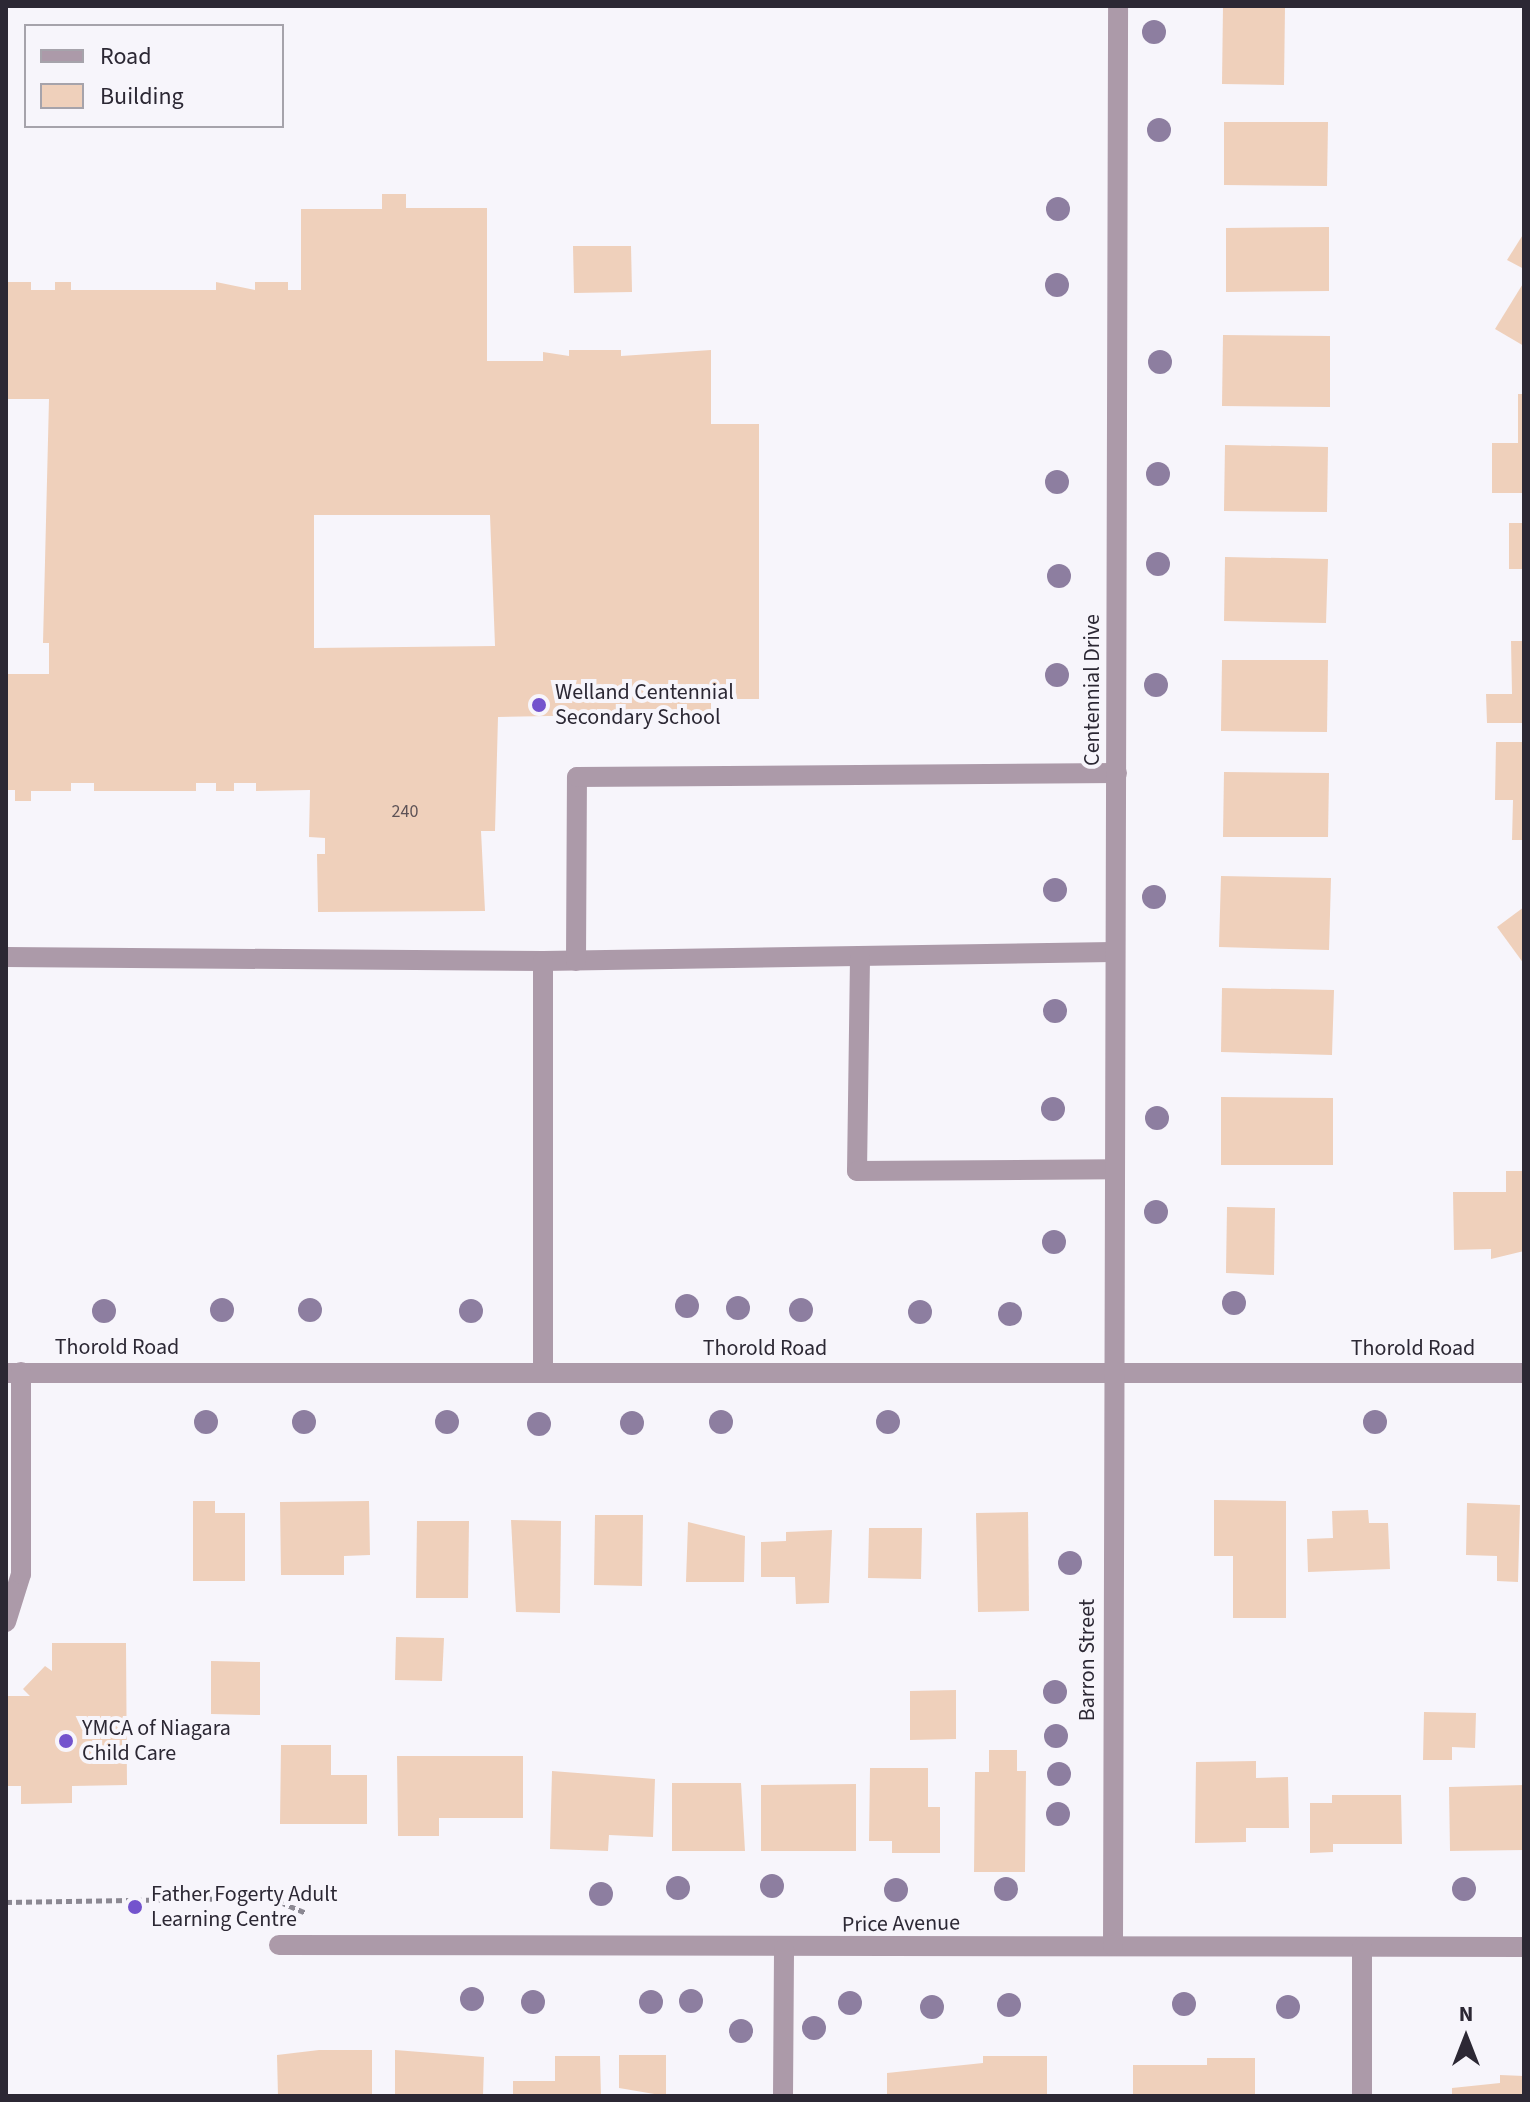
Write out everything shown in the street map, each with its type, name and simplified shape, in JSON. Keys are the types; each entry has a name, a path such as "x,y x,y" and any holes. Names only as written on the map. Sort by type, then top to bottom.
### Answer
{"street":[{"name":"Centennial Drive","path":"1113,1374 1118,6"},
{"path":"576,961 577,777 1117,773"},
{"path":"6,957 576,961 1113,952"},
{"path":"860,958 857,1171 1115,1169"},
{"path":"543,961 543,1372"},
{"path":"6,1622 21,1574 14,1372"},
{"name":"Thorold Road","path":"14,1372 1524,1373"},
{"name":"Barron Street","path":"1113,1374 1113,1946"},
{"name":"Price Avenue","path":"279,1945 784,1949 1524,1947"},
{"path":"1362,1947 1362,2096"},
{"path":"783,2096 784,1949"}],"path":[{"path":"6,1902 271,1898 307,1914"}],"building":[{"path":"1223,6 1285,7 1284,85 1222,84"},
{"path":"1224,122 1328,122 1327,186 1224,185"},
{"path":"382,194 406,194 406,208 487,208 487,361 543,361 543,352 569,356 569,350 621,350 621,356 711,350 711,424 759,424 759,699 728,699 728,686 711,686 711,713 498,717 495,831 481,831 485,911 318,912 317,854 325,854 325,838 309,837 310,790 256,791 256,783 234,783 234,791 216,791 216,783 196,783 196,791 94,791 94,783 71,783 71,791 31,791 31,801 15,801 15,790 6,790 6,674 49,674 49,643 43,643 49,399 6,399 6,282 31,282 31,290 55,290 55,282 71,282 71,290 216,290 216,282 255,290 255,282 288,282 288,290 301,290 301,209 382,209","holes":["314,515 490,515 495,646 314,648"]},
{"path":"1329,227 1329,291 1226,292 1226,228"},
{"path":"1524,233 1524,269 1507,260"},
{"path":"573,246 631,246 632,292 574,293"},
{"path":"1524,282 1524,346 1495,329"},
{"path":"1223,335 1330,336 1330,407 1222,406"},
{"path":"1518,394 1524,394 1524,493 1492,493 1492,443 1518,443"},
{"path":"1225,445 1328,447 1327,512 1224,511"},
{"path":"1509,523 1524,523 1524,569 1509,569"},
{"path":"1225,557 1328,559 1326,623 1224,621"},
{"path":"1511,641 1524,641 1524,723 1487,723 1486,694 1512,694"},
{"path":"1222,660 1328,660 1327,732 1221,731"},
{"path":"1496,742 1524,742 1524,840 1512,840 1513,800 1495,800"},
{"path":"1224,772 1329,773 1328,837 1223,837"},
{"path":"1221,876 1331,878 1329,950 1219,947"},
{"path":"1524,907 1524,964 1497,927"},
{"path":"1222,988 1334,990 1332,1055 1221,1052"},
{"path":"1221,1097 1333,1098 1333,1165 1221,1165"},
{"path":"1506,1171 1524,1171 1524,1251 1491,1259 1491,1249 1454,1250 1453,1192 1506,1192"},
{"path":"1227,1207 1275,1208 1274,1275 1226,1273"},
{"path":"1214,1500 1286,1501 1286,1618 1233,1618 1233,1556 1214,1556"},
{"path":"193,1501 215,1501 215,1513 245,1513 245,1581 193,1581"},
{"path":"369,1501 370,1555 344,1556 344,1575 281,1575 280,1502"},
{"path":"1467,1503 1520,1505 1518,1582 1497,1581 1497,1556 1466,1555"},
{"path":"1368,1510 1369,1523 1388,1523 1390,1569 1308,1572 1307,1539 1333,1538 1332,1511"},
{"path":"1028,1512 1029,1611 978,1612 976,1513"},
{"path":"595,1515 643,1515 642,1586 594,1585"},
{"path":"511,1520 561,1521 560,1613 516,1612"},
{"path":"417,1521 469,1521 468,1598 416,1598"},
{"path":"688,1522 745,1536 744,1582 686,1582"},
{"path":"869,1528 922,1528 921,1579 868,1578"},
{"path":"832,1530 829,1603 796,1604 795,1577 761,1577 761,1542 786,1541 786,1532"},
{"path":"396,1637 444,1638 442,1681 395,1680"},
{"name":"YMCA of Niagara Child Care","path":"52,1643 126,1643 127,1785 72,1786 72,1803 21,1804 21,1786 6,1786 6,1696 30,1696 23,1689 45,1666 52,1671"},
{"path":"211,1661 260,1662 260,1715 211,1714"},
{"path":"956,1690 956,1739 910,1740 910,1691"},
{"path":"1424,1712 1476,1713 1475,1748 1452,1747 1452,1760 1423,1760"},
{"path":"281,1745 331,1745 331,1775 367,1775 367,1824 280,1824"},
{"path":"989,1750 1017,1750 1017,1771 1026,1771 1025,1872 974,1872 975,1772 989,1772"},
{"path":"397,1756 523,1756 523,1818 439,1818 439,1836 398,1836"},
{"path":"1256,1761 1256,1778 1288,1777 1289,1828 1246,1828 1246,1842 1195,1843 1196,1762"},
{"path":"870,1768 928,1768 928,1807 940,1807 940,1853 892,1853 892,1841 869,1841"},
{"path":"552,1771 655,1779 653,1837 609,1835 608,1851 550,1849"},
{"path":"672,1783 741,1783 745,1851 672,1851"},
{"path":"856,1784 856,1851 761,1851 761,1785"},
{"path":"1524,1785 1524,1850 1450,1851 1449,1787"},
{"path":"1332,1795 1401,1795 1402,1844 1333,1844 1333,1852 1310,1853 1310,1803 1332,1803"},
{"path":"319,2050 372,2050 372,2096 278,2096 277,2055"},
{"path":"395,2050 484,2057 483,2096 395,2096"},
{"path":"619,2055 666,2055 666,2096 619,2088"},
{"path":"555,2056 600,2056 601,2096 513,2096 513,2081 555,2081"},
{"path":"983,2056 1047,2056 1047,2096 887,2096 887,2073 983,2063"},
{"path":"1207,2058 1255,2058 1255,2096 1133,2096 1133,2065 1207,2065"},
{"path":"1500,2075 1524,2076 1524,2096 1452,2096 1452,2088 1500,2083"}],"place":[{"name":"Welland Centennial Secondary School","path":"539,705"},
{"name":"YMCA of Niagara Child Care","path":"66,1741"},
{"name":"Father Fogerty Adult Learning Centre","path":"135,1907"}]}
